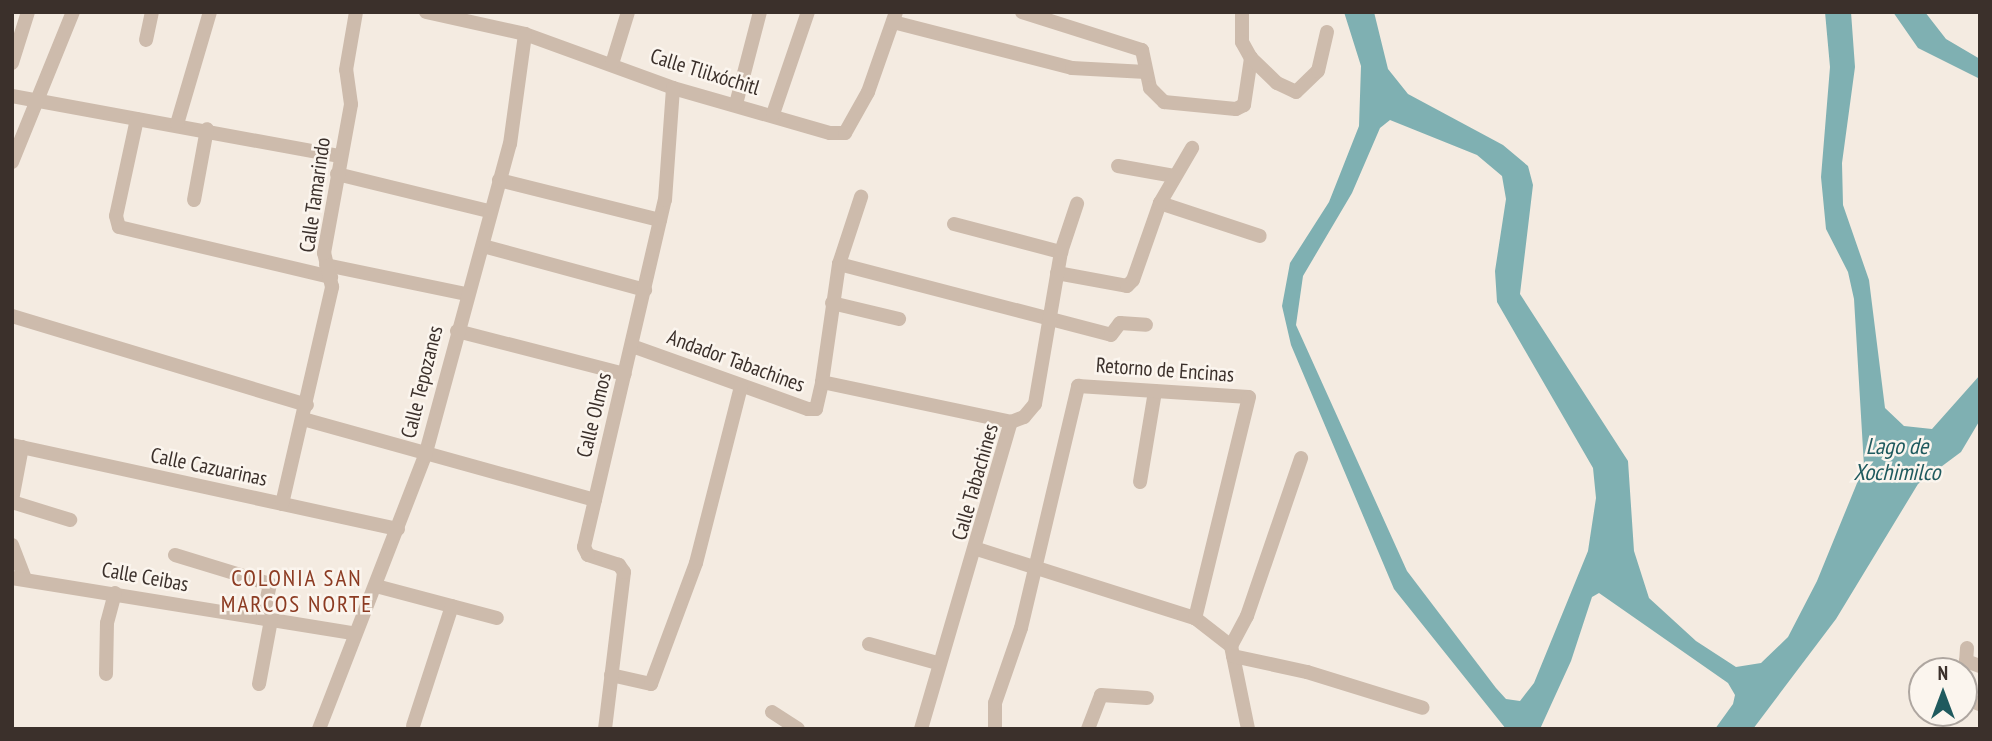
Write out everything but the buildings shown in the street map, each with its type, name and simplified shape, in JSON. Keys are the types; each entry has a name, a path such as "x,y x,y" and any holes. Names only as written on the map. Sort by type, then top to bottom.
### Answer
{"street":[{"path":"12,63 28,12"},
{"path":"12,162 39,103 73,12"},
{"path":"146,40 152,12"},
{"path":"177,124 210,12"},
{"name":"Calle Tamarindo","path":"282,504 305,412 329,271 324,253 339,156 351,104 346,70 356,12"},
{"name":"Calle Tlilxóchitl","path":"426,12 466,16 612,64 673,88 773,114 830,133 845,133 868,92 894,17"},
{"path":"506,28 509,12"},
{"path":"612,64 628,12"},
{"path":"736,104 760,12"},
{"path":"773,114 808,12"},
{"path":"1022,12 1133,45 1147,57 1146,72 1156,98 1164,103 1236,109 1244,104 1251,58"},
{"path":"1242,12 1242,42 1251,58 1277,83 1296,92 1318,71 1327,32"},
{"path":"894,17 1072,68 1146,72"},
{"name":"Calle Tepozanes","path":"323,727 353,633 376,586 425,456 466,294 483,246 489,212 510,144 525,34"},
{"name":"Calle Olmos","path":"605,729 625,581 619,565 588,555 584,547 660,220 673,88"},
{"path":"12,96 39,103 207,129 339,156"},
{"path":"137,119 116,216 119,227 329,271 466,294"},
{"path":"194,200 207,129"},
{"path":"1057,273 1127,286 1133,280 1160,203 1192,148"},
{"path":"1118,166 1174,176"},
{"path":"337,174 489,212"},
{"path":"499,180 660,220"},
{"path":"822,382 839,264 860,197"},
{"path":"1160,203 1261,236"},
{"name":"Calle Tabachines","path":"921,729 937,663 977,549 1011,422 1024,417 1035,404 1061,251 1077,204"},
{"path":"954,224 1061,251"},
{"path":"483,246 645,290"},
{"path":"839,264 1111,335 1120,323 1146,326"},
{"path":"832,303 900,319"},
{"path":"12,316 305,412 425,456 595,500"},
{"path":"457,331 625,374"},
{"name":"Andador Tabachines","path":"632,345 808,410 816,409 822,382 1011,422"},
{"path":"611,675 651,684 696,563 741,386"},
{"name":"Retorno de Encinas","path":"1034,566 1078,386 1249,397 1195,618"},
{"path":"1140,482 1155,391"},
{"path":"17,446 12,501 70,520"},
{"name":"Calle Cazuarinas","path":"17,446 398,529"},
{"path":"1248,729 1232,651 1247,616 1301,458"},
{"path":"12,545 18,579"},
{"path":"977,549 1195,618 1232,651 1423,708"},
{"path":"175,555 270,583 259,684"},
{"path":"995,729 995,704 1021,628 1034,566"},
{"name":"Calle Ceibas","path":"18,579 353,633"},
{"path":"376,586 498,618"},
{"path":"106,674 107,623 115,593"},
{"path":"413,726 452,606"},
{"path":"869,644 937,663"},
{"path":"1967,648 1966,661 1980,666"},
{"path":"1088,729 1101,695 1147,698"},
{"path":"772,712 798,729"}],"water":[{"name":"Lago de Xochimilco","path":"1344,12 1374,12 1388,69 1408,94 1503,145 1528,166 1533,185 1520,294 1628,461 1634,551 1649,598 1696,641 1736,667 1761,663 1788,637 1817,581 1864,466 1854,299 1848,272 1826,229 1821,177 1830,67 1825,12 1851,12 1855,67 1842,163 1843,205 1869,280 1885,408 1904,426 1932,429 1980,375 1980,420 1961,452 1918,484 1836,619 1753,729 1715,729 1733,704 1735,695 1728,683 1599,593 1592,597 1571,661 1540,729 1506,729 1394,589 1291,345 1282,306 1290,263 1329,202 1359,126 1361,66","holes":["1390,120 1477,155 1502,176 1506,199 1495,271 1497,302 1593,468 1596,498 1588,551 1534,683 1520,701 1506,699 1496,688 1407,571 1296,325 1303,276 1352,193 1380,128"]},
{"path":"1893,12 1925,12 1946,39 1980,59 1980,79 1918,48"}],"district":[{"name":"COLONIA SAN MARCOS NORTE","path":"297,591"}]}
